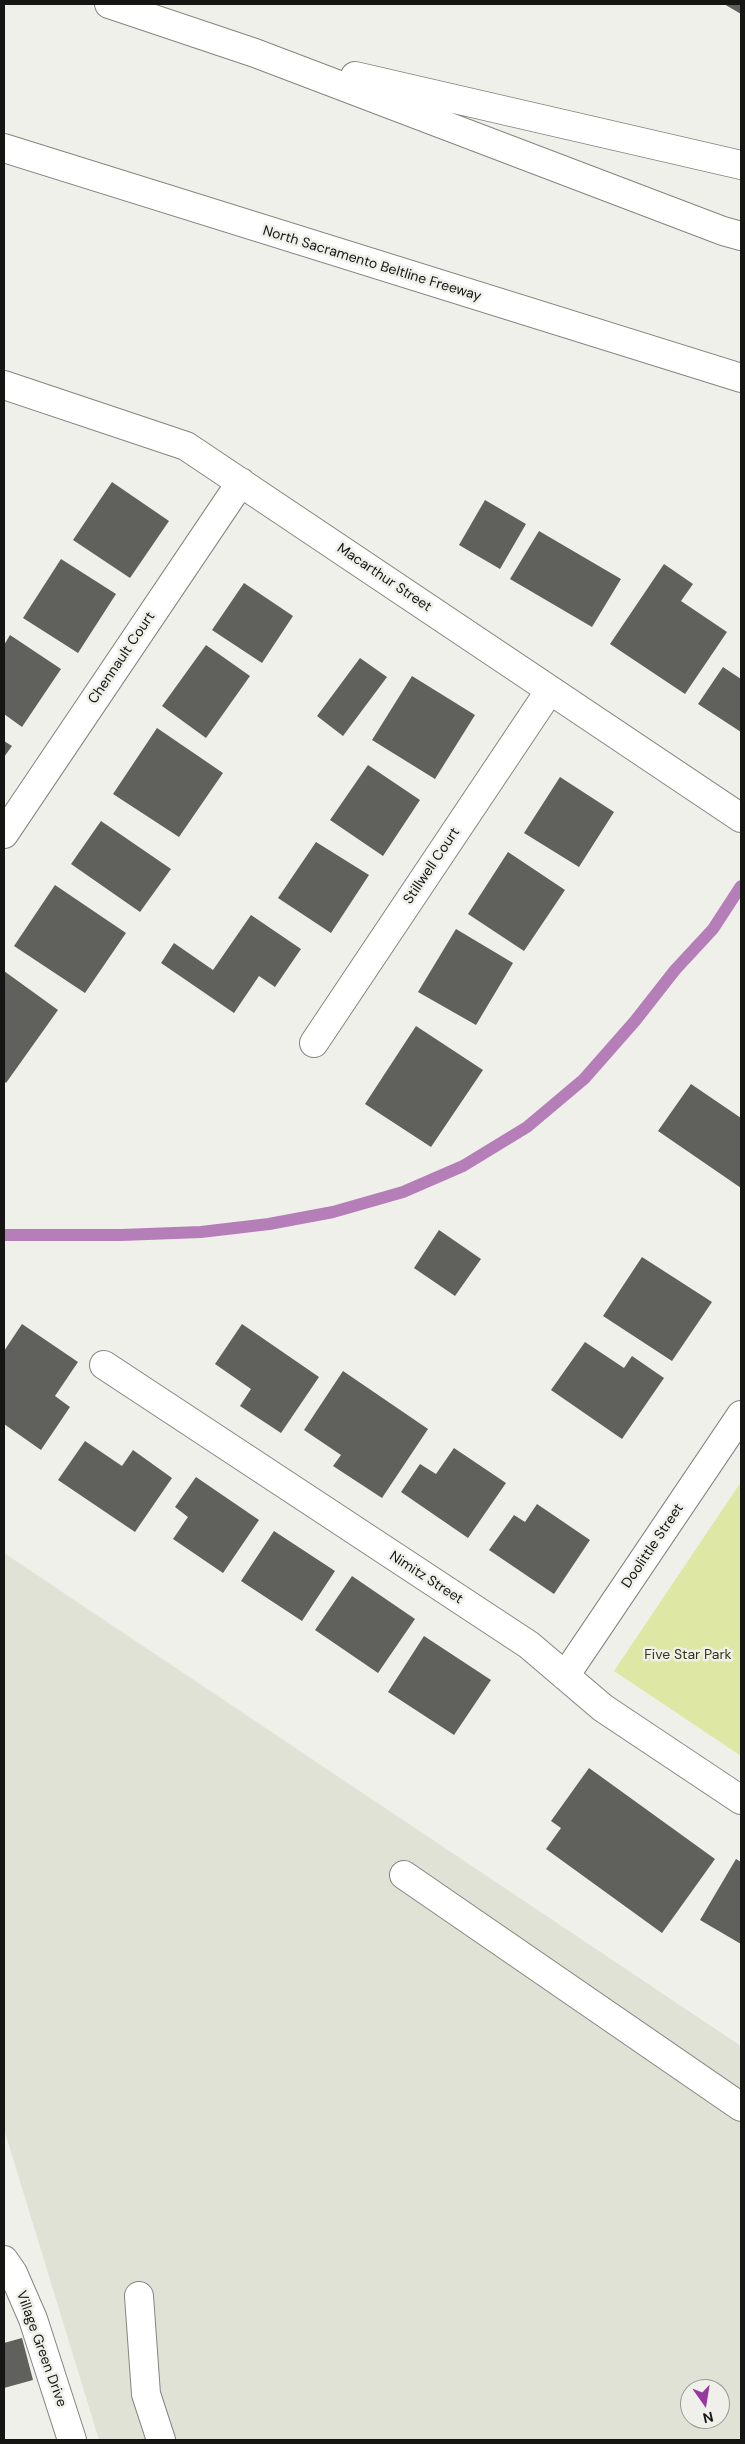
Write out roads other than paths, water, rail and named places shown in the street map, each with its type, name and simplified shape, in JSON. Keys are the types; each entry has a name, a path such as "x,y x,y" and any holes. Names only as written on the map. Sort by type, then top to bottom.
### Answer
{"main road":[{"path":"109,4 255,53 741,236"},
{"path":"255,53 741,165"},
{"name":"North Sacramento Beltline Freeway","path":"4,148 735,381"},
{"name":"Macarthur Street","path":"4,385 186,446 741,818"},
{"name":"Chennault Court","path":"4,834 241,482"},
{"name":"Stillwell Court","path":"314,1043 550,690"},
{"name":"Nimitz Street","path":"104,1365 528,1645 603,1708 741,1800"},
{"name":"Doolittle Street","path":"565,1676 741,1415"},
{"path":"404,1875 741,2107"},
{"name":"Village Green Drive","path":"4,2260 13,2273 33,2319 70,2440"},
{"path":"140,2296 146,2394 161,2440"}],"waterway":[{"path":"4,1235 121,1235 201,1232 269,1224 333,1212 403,1192 463,1166 527,1127 584,1079 635,1021 675,970 713,929 741,886"}],"park label":[{"name":"Five Star Park","path":"688,1655"}]}
